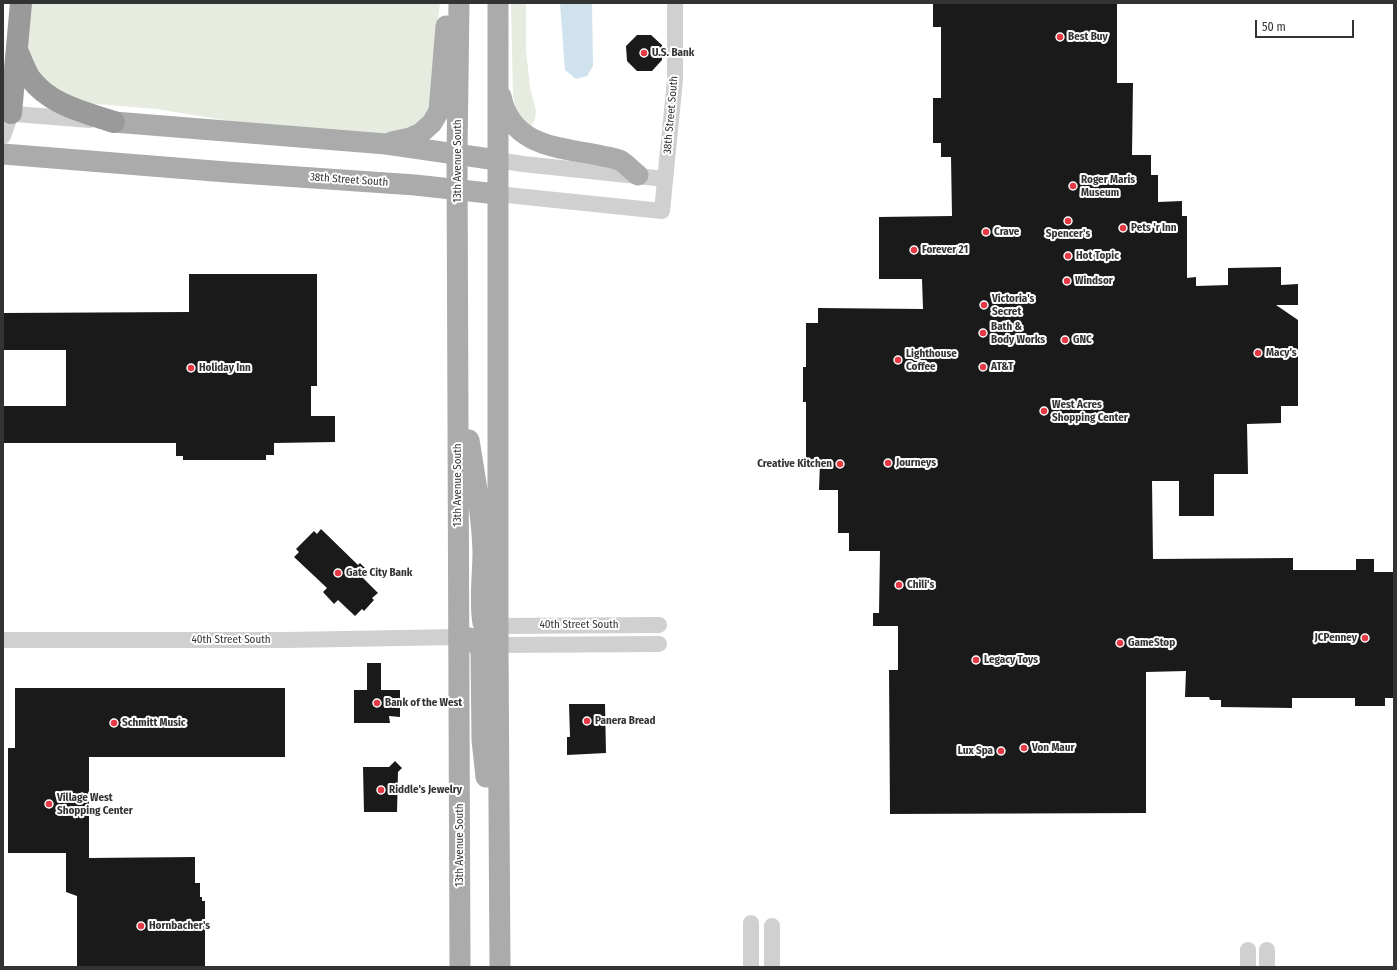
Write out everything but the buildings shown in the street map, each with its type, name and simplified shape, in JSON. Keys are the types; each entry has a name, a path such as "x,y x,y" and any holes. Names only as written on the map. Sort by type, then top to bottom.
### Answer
{"highway":[{"path":"7,113 17,50 20,3"},
{"path":"17,50 30,78 45,94 62,104 114,122"}],"main road":[{"path":"386,144 410,138 421,133 432,123 439,111 448,3"},
{"name":"13th Avenue South","path":"459,3 457,154 460,967"},
{"path":"498,3 498,848 500,967"},
{"path":"497,80 503,108 509,120 519,131 530,138 552,146 620,160 638,176"},
{"path":"114,122 386,144 497,160"},
{"name":"38th Street South","path":"3,154 226,172 415,185 497,194"},
{"path":"458,376 481,526 483,623 486,632 498,636"},
{"path":"459,637 470,637 476,642 480,651 482,740 489,805 498,848"}],"street":[{"name":"38th Street South","path":"497,194 662,211 675,80 675,3"},
{"path":"3,136 7,113 114,122"},
{"path":"497,160 665,179"},
{"name":"40th Street South","path":"498,636 659,625"},
{"path":"498,636 659,644"},
{"name":"40th Street South","path":"3,640 286,640 459,637"},
{"path":"751,967 752,923"},
{"path":"772,926 772,967"},
{"path":"1248,950 1248,967"},
{"path":"1267,950 1267,967"}],"shaded area":[{"path":"25,3 440,3 436,38 434,102 416,127 383,135 255,125 156,109 84,103 57,92 30,65 24,38"},
{"path":"511,3 526,3 526,50 530,87 536,111 535,119 531,127 518,117 513,96"}],"water":[{"path":"560,3 592,3 593,66 587,76 576,79 565,70"}],"place":[{"name":"Best Buy","path":"1060,37"},
{"name":"U.S. Bank","path":"644,53"},
{"name":"Roger Maris Museum","path":"1073,186"},
{"name":"Spencer's","path":"1068,221"},
{"name":"Pets 'r Inn","path":"1123,228"},
{"name":"Crave","path":"986,232"},
{"name":"Forever 21","path":"914,250"},
{"name":"Hot Topic","path":"1068,256"},
{"name":"Windsor","path":"1067,281"},
{"name":"Victoria's Secret","path":"984,305"},
{"name":"Bath & Body Works","path":"983,333"},
{"name":"GNC","path":"1065,340"},
{"name":"Macy's","path":"1258,353"},
{"name":"Lighthouse Coffee","path":"898,360"},
{"name":"AT&T","path":"983,367"},
{"name":"Holiday Inn","path":"191,368"},
{"name":"West Acres Shopping Center","path":"1044,411"},
{"name":"Journeys","path":"888,463"},
{"name":"Creative Kitchen","path":"840,464"},
{"name":"Gate City Bank","path":"338,573"},
{"name":"Chili's","path":"899,585"},
{"name":"JCPenney","path":"1365,638"},
{"name":"GameStop","path":"1120,643"},
{"name":"Legacy Toys","path":"976,660"},
{"name":"Bank of the West","path":"377,703"},
{"name":"Panera Bread","path":"587,721"},
{"name":"Schmitt Music","path":"114,723"},
{"name":"Von Maur","path":"1024,748"},
{"name":"Lux Spa","path":"1001,751"},
{"name":"Riddle's Jewelry","path":"381,790"},
{"name":"Village West Shopping Center","path":"49,804"},
{"name":"Hornbacher's","path":"141,926"}]}
